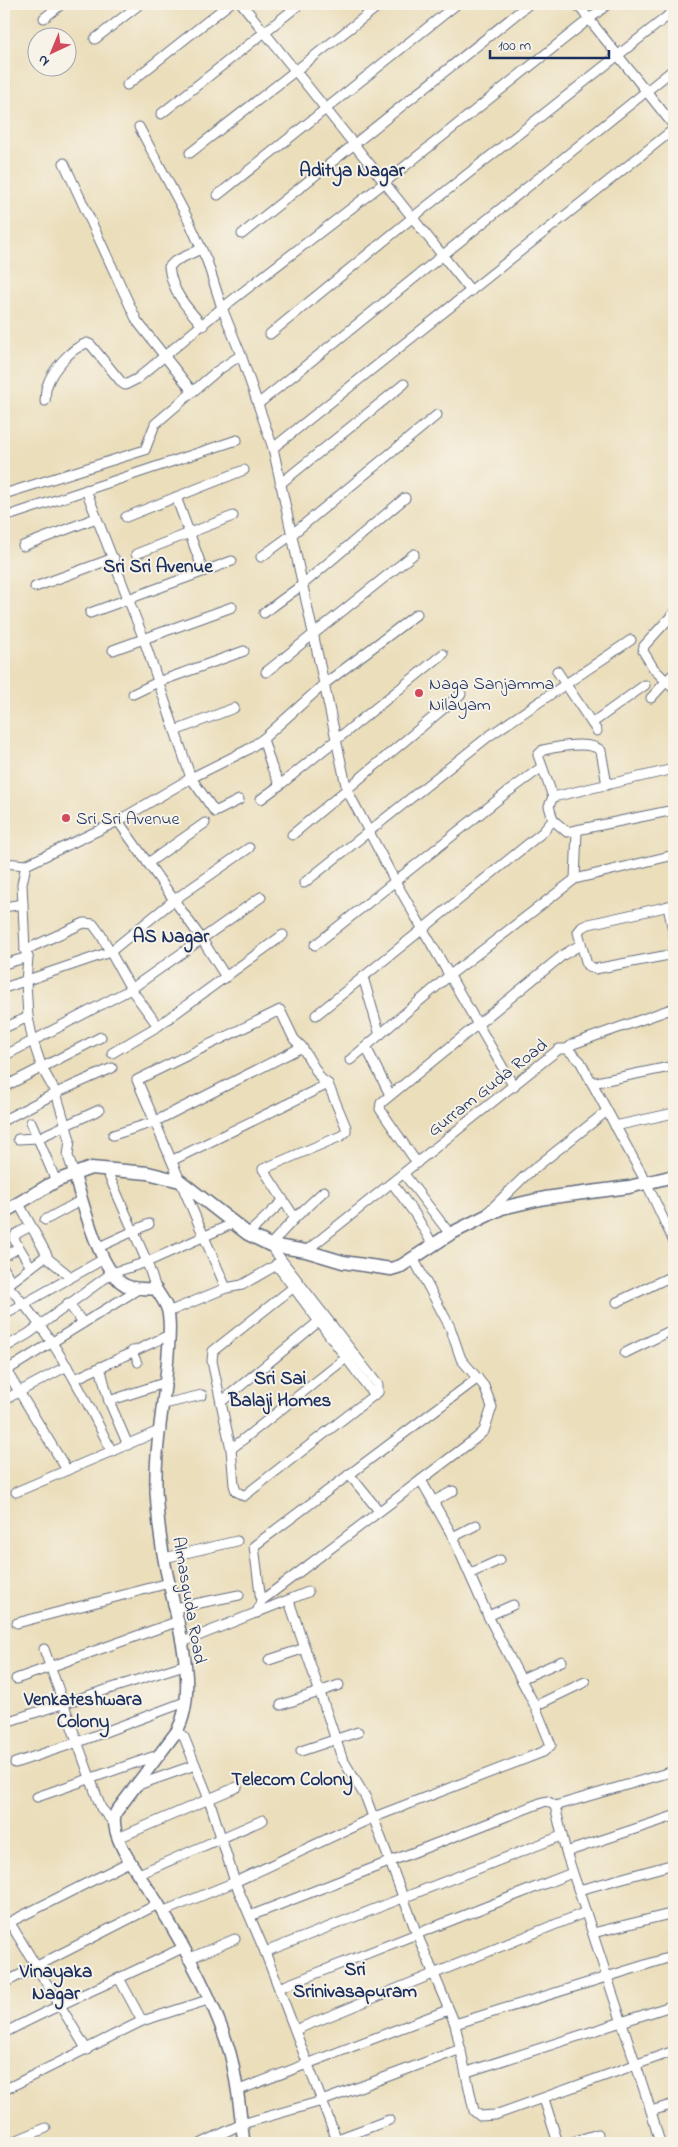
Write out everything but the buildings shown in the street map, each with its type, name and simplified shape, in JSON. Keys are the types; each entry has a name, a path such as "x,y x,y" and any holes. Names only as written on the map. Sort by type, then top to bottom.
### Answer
{"main road":[{"path":"4,1212 56,1182 91,1168 148,1172 180,1181 248,1234 270,1245 306,1251 378,1268 391,1269 413,1258 450,1234 502,1208 545,1198 629,1187 674,1176"}],"street":[{"path":"44,18 62,4"},
{"path":"95,39 140,4"},
{"path":"127,85 229,4"},
{"path":"242,4 471,291"},
{"path":"161,114 300,4"},
{"path":"190,153 381,4"},
{"path":"218,195 457,4"},
{"path":"242,234 529,4"},
{"path":"273,448 674,128 619,55 577,4"},
{"path":"45,401 46,386 52,376 70,354 81,345 91,345 118,380 126,385 137,379 222,308 384,183 608,4"},
{"path":"270,334 412,218 674,11"},
{"path":"258,404 674,69"},
{"path":"139,127 188,219 201,249 241,355 273,448 290,536 314,634 323,686 347,790 368,833 514,1087"},
{"path":"64,163 137,321 164,358 192,391"},
{"path":"201,249 175,261 169,267 175,290 183,305 202,326"},
{"path":"4,494 145,450 155,424 192,391 241,355"},
{"path":"280,484 404,384"},
{"path":"261,557 290,536 437,415"},
{"path":"14,514 236,440"},
{"path":"126,517 244,470"},
{"path":"86,490 114,558 192,778 215,812 239,800"},
{"path":"176,497 203,570"},
{"path":"264,613 302,585 405,498"},
{"path":"136,554 233,516"},
{"path":"22,546 96,518"},
{"path":"266,672 414,554"},
{"path":"35,587 114,558"},
{"path":"90,614 203,570 232,561"},
{"path":"113,650 143,637 232,607"},
{"path":"674,613 644,646 643,652 654,669 674,689"},
{"path":"4,863 26,865 118,821 192,778 251,747 263,739 323,686 418,614"},
{"path":"304,883 488,736 631,640"},
{"path":"133,694 158,682 244,651"},
{"path":"261,800 444,654"},
{"path":"557,671 597,732"},
{"path":"651,698 674,673"},
{"path":"592,723 645,685"},
{"path":"292,835 461,694"},
{"path":"175,731 234,708"},
{"path":"263,739 272,768 280,785"},
{"path":"607,785 601,751 595,746 565,746 543,750 538,755 553,797 549,806 553,820 567,832 674,810"},
{"path":"315,945 504,794 542,767"},
{"path":"553,797 574,790 607,785 674,769"},
{"path":"316,1015 422,928 502,866 543,832 553,820"},
{"path":"118,821 201,938 226,977"},
{"path":"148,863 205,823"},
{"path":"575,880 577,831"},
{"path":"4,988 110,952 174,900 249,848"},
{"path":"350,1060 450,975 575,880 674,855"},
{"path":"26,865 22,884 28,1017 33,1041 42,1068 56,1093 66,1125 70,1140 68,1156 102,1260 112,1273 126,1285 156,1289 147,1262 106,1169"},
{"path":"4,1056 131,989 261,897"},
{"path":"4,907 23,904"},
{"path":"674,936 671,906 585,925 578,932 580,945 588,965 595,969 674,954"},
{"path":"4,964 84,923 92,924 102,935 131,989 158,1026"},
{"path":"112,1053 158,1026 283,935"},
{"path":"417,1163 380,1109 381,1102 563,955 580,945"},
{"path":"362,977 380,1035"},
{"path":"567,1049 573,1044 674,1008"},
{"path":"226,1288 203,1238 173,1160 154,1122 137,1080 280,1010 286,1027 302,1047 321,1079 328,1084 343,1117 346,1132 341,1136 263,1168 295,1218"},
{"path":"4,1028 28,1017"},
{"path":"4,1087 100,1037"},
{"path":"113,1136 154,1122 302,1047"},
{"path":"366,1047 390,1094"},
{"name":"Gurram Guda Road","path":"306,1251 514,1087 559,1049 567,1049 580,1061 646,1182 674,1242"},
{"path":"592,1083 674,1066"},
{"path":"4,1120 56,1093 112,1068"},
{"path":"173,1160 328,1084"},
{"path":"18,1139 38,1138 99,1110"},
{"path":"481,1219 525,1176 607,1111"},
{"path":"615,1126 674,1113"},
{"path":"31,1122 56,1182"},
{"path":"404,1174 450,1234"},
{"path":"392,1183 415,1214 432,1245"},
{"path":"296,1285 213,1351 212,1361 231,1449 234,1485 236,1491 244,1496 378,1392 378,1385 350,1355 322,1319 296,1285 279,1263 270,1245 324,1191"},
{"path":"45,1220 82,1200"},
{"path":"248,1234 283,1201"},
{"path":"19,1204 46,1252 46,1257 71,1277"},
{"path":"4,1348 112,1273 147,1262 234,1223"},
{"path":"99,1247 149,1224"},
{"path":"31,1226 16,1234 14,1239 31,1267"},
{"path":"4,1256 18,1248"},
{"path":"10,1283 46,1257"},
{"path":"261,1602 484,1430 492,1407 484,1386 461,1360 450,1327 413,1258"},
{"path":"4,1315 102,1260"},
{"path":"168,1312 226,1288 242,1285 279,1263"},
{"path":"4,1269 10,1283 9,1288 24,1303 40,1324 68,1366 112,1452"},
{"path":"617,1302 674,1275"},
{"path":"123,1300 126,1285"},
{"path":"67,1470 5,1370 140,1288"},
{"name":"Almasguda Road","path":"112,1821 116,1812 161,1754 182,1722 187,1682 183,1642 164,1558 156,1504 156,1476 169,1335 168,1312 156,1289"},
{"path":"68,1303 83,1323"},
{"path":"220,1402 322,1319"},
{"path":"625,1353 674,1329"},
{"path":"75,1379 132,1350 169,1335"},
{"path":"132,1350 138,1363"},
{"path":"231,1449 350,1355"},
{"path":"4,1400 68,1366"},
{"path":"100,1367 110,1401 128,1445"},
{"path":"257,1613 261,1602 254,1546 478,1378"},
{"path":"110,1401 166,1382"},
{"path":"164,1404 202,1395"},
{"path":"16,1492 161,1430"},
{"path":"350,1474 379,1511"},
{"path":"4,1982 160,1908 235,1882 372,1818 548,1749 550,1740 535,1706 488,1616 471,1573 453,1537 421,1480"},
{"path":"434,1501 453,1491"},
{"path":"453,1537 476,1525"},
{"path":"164,1558 236,1541"},
{"path":"471,1573 500,1560"},
{"path":"17,1623 169,1583"},
{"path":"183,1642 308,1592"},
{"path":"175,1608 239,1595"},
{"path":"289,1601 342,1758 366,1798 417,1934 435,1972 448,2010 455,2024 474,2111 480,2116 495,2115 674,2052"},
{"path":"488,1616 514,1605"},
{"path":"16,1679 179,1622"},
{"path":"269,1660 304,1648"},
{"path":"44,1649 101,1808 112,1821 118,1838 130,1860 182,1948 208,2000 230,2052 238,2090 244,2143"},
{"path":"521,1679 562,1661"},
{"path":"9,1721 184,1665"},
{"path":"535,1706 569,1688 585,1682"},
{"path":"281,1705 339,1686"},
{"path":"15,1763 78,1742 185,1702"},
{"path":"177,1731 184,1737 195,1764 209,1800 235,1882 265,1952 338,2141"},
{"path":"300,1751 358,1732"},
{"path":"37,1797 92,1780 161,1754"},
{"path":"138,1785 195,1764"},
{"path":"555,1806 674,1771"},
{"path":"118,1838 237,1787"},
{"path":"250,1916 547,1801 555,1806 561,1836 572,1873 593,1932 660,2143"},
{"path":"566,1852 674,1816"},
{"path":"139,1874 222,1840 264,1820"},
{"path":"265,1952 561,1836"},
{"path":"87,2050 60,2004 7,1924 130,1860"},
{"path":"578,1890 674,1864"},
{"path":"279,1988 572,1873"},
{"path":"295,2030 586,1912"},
{"path":"593,1932 674,1913"},
{"path":"188,1960 234,1939"},
{"path":"4,2032 60,2004 120,1980 182,1948"},
{"path":"455,2024 674,1956"},
{"path":"120,1980 142,2021"},
{"path":"4,2090 142,2021 208,2000"},
{"path":"466,2072 674,2005"},
{"path":"238,2090 448,2010"},
{"path":"202,2143 242,2124 322,2101 461,2050"},
{"path":"544,2099 558,2143"},
{"path":"651,2111 674,2104"},
{"path":"327,2143 338,2141 389,2120"},
{"path":"10,2143 46,2128"},
{"path":"569,2143 598,2134"}],"place":[{"name":"Naga Sanjamma Nilayam","path":"419,693"},
{"name":"Sri Sri Avenue","path":"66,818"}],"district":[{"name":"Aditya Nagar","path":"352,169"},
{"name":"Sri Sri Avenue","path":"158,565"},
{"name":"AS Nagar","path":"171,935"},
{"name":"Sri Sai Balaji Homes","path":"280,1388"},
{"name":"Venkateshwara Colony","path":"83,1709"},
{"name":"Telecom Colony","path":"292,1778"},
{"name":"Sri Srinivasapuram","path":"355,1979"},
{"name":"Vinayaka Nagar","path":"56,1981"}]}
